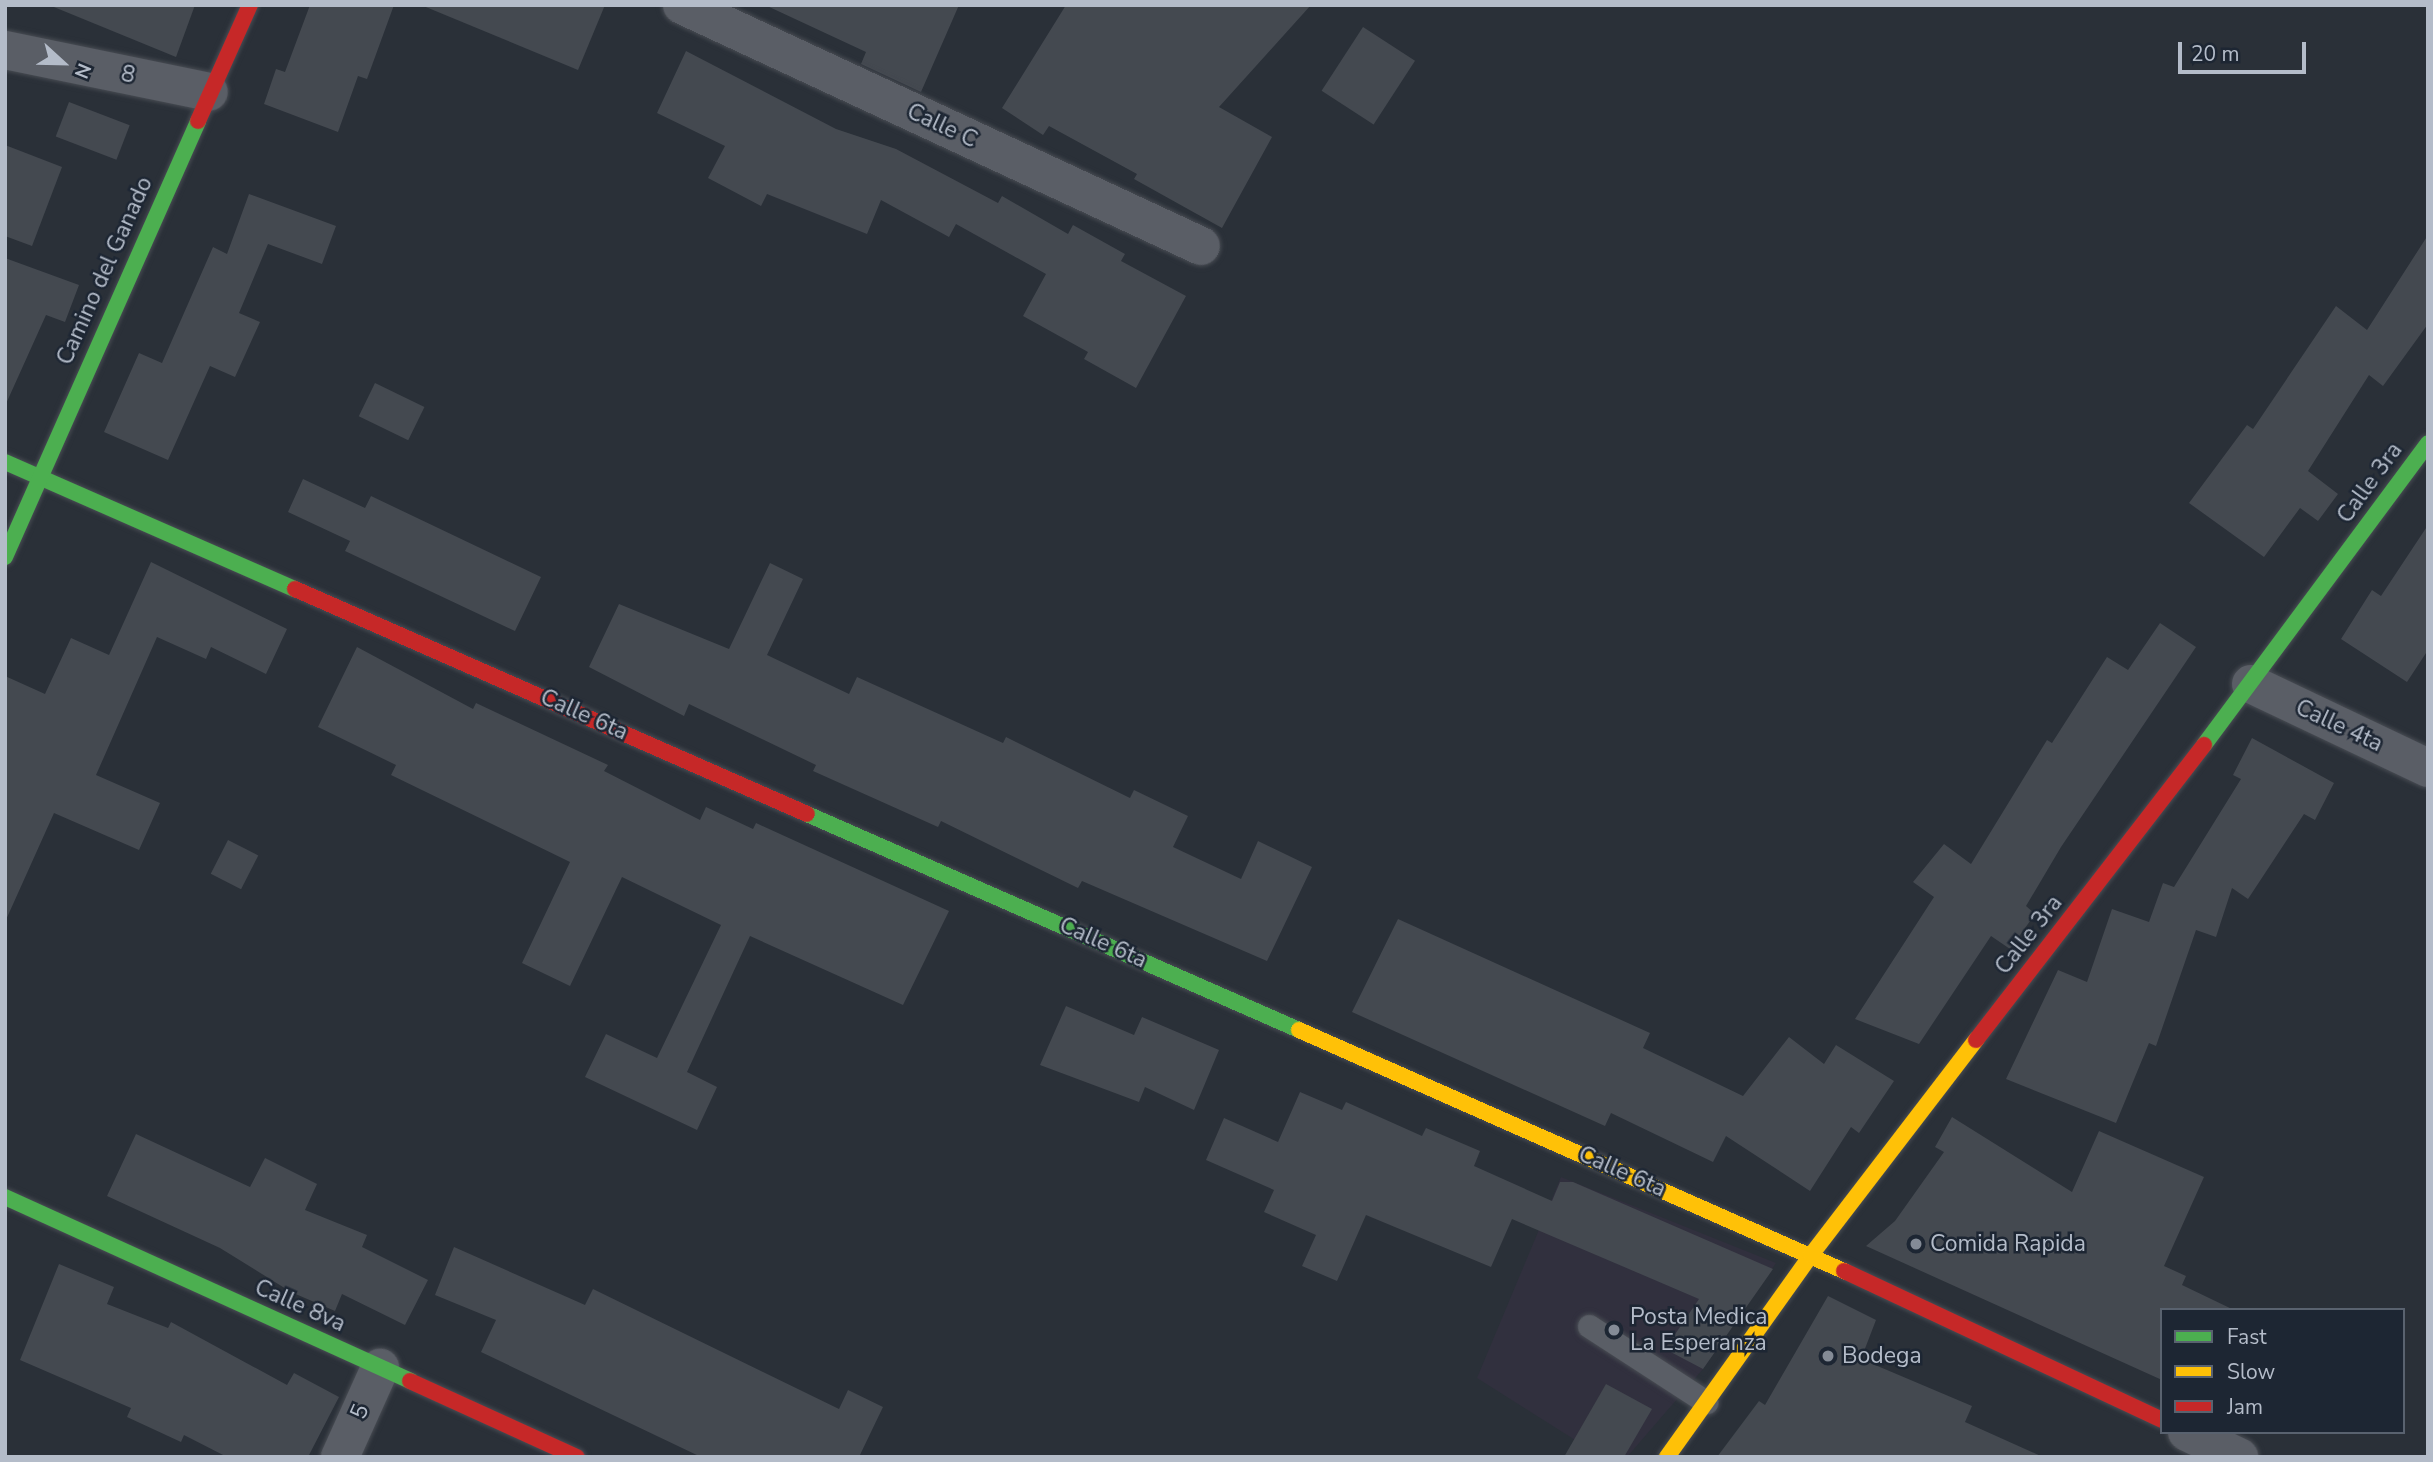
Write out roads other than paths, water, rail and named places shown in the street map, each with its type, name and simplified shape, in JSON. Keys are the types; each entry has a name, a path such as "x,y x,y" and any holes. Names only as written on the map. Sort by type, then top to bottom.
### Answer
{"street":[{"name":"Camino del Ganado","path":"5,557 209,92 250,5"},
{"name":"Calle C","path":"682,5 1201,246"},
{"name":"8","path":"5,50 209,92"},
{"name":"Calle 3ra","path":"1667,1457 1811,1255 2251,684 2428,443"},
{"name":"Calle 6ta","path":"5,461 1811,1255 2160,1419"},
{"name":"Calle 4ta","path":"2251,684 2428,768"},
{"name":"Calle 8va","path":"5,1197 577,1457"},
{"name":"5","path":"341,1457 380,1368"},
{"path":"2191,1434 2239,1457"}],"lane":[{"path":"1589,1326 1706,1402"}],"place":[{"name":"Comida Rapida","path":"1916,1244"},
{"name":"Posta Medica La Esperanza","path":"1614,1330"},
{"name":"Bodega","path":"1828,1356"}]}
